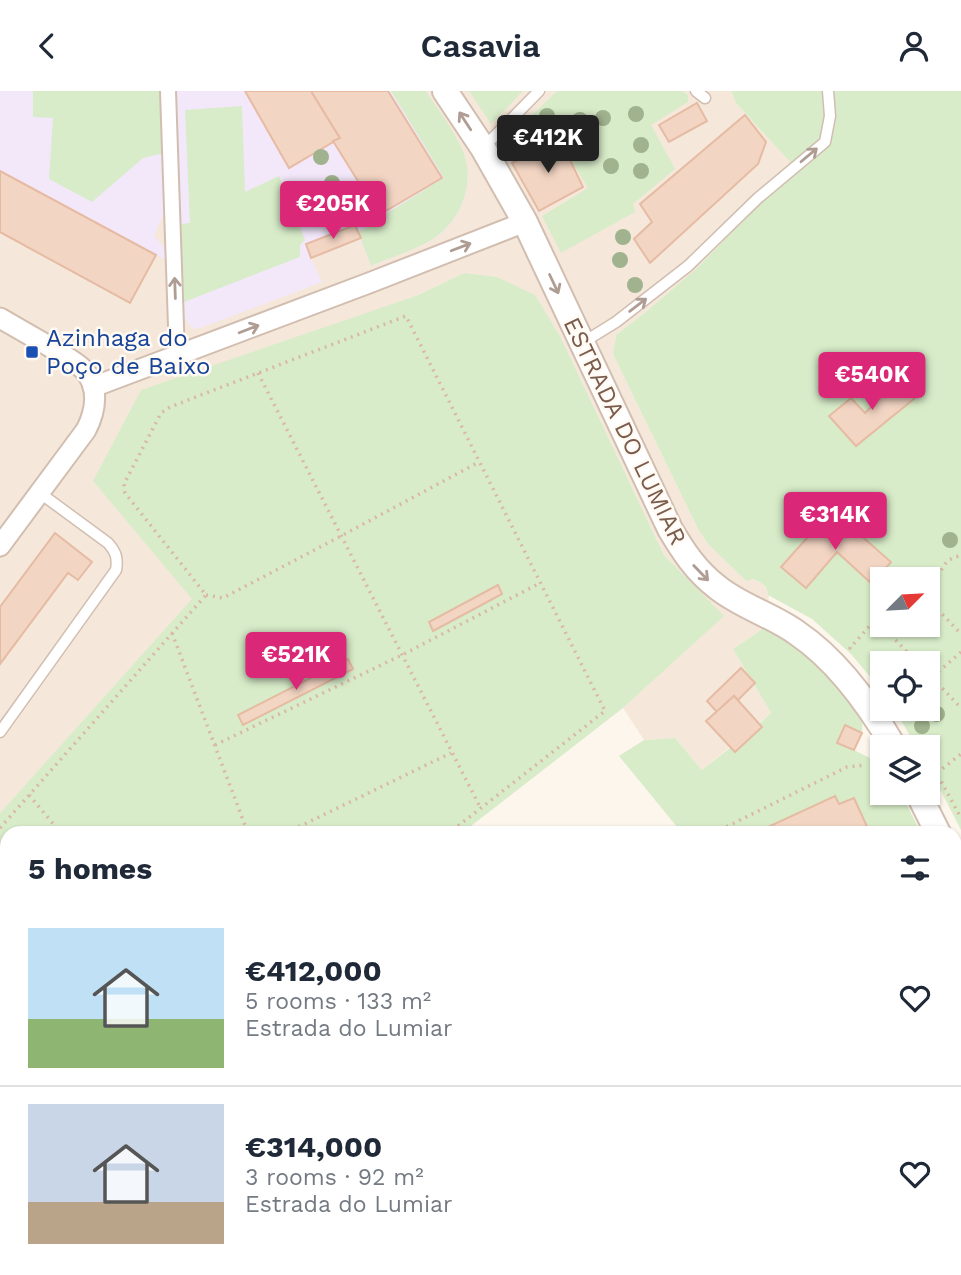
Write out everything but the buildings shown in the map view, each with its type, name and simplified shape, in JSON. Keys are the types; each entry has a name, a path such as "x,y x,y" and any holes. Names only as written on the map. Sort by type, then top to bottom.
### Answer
{"street":[{"path":"168,91 177,356"},
{"name":"ESTRADA DO LUMIAR","path":"445,91 483,148 524,222 670,529 683,551 718,589 797,633 828,659 867,703 887,735"},
{"path":"93,387 524,222"},
{"path":"0,318 86,371 93,387 95,403 93,418 86,430 0,546"},
{"path":"924,805 934,826"}],"lane":[{"path":"483,148 539,91"},
{"path":"582,343 615,322 688,267 758,198 825,142 830,117 828,91"},
{"path":"0,732 116,570 115,551 108,543 40,493"}],"path":[{"path":"458,826 605,711 406,316 170,407 161,413 124,484 125,493 206,595 223,598 479,461"},
{"path":"258,373 480,808"},
{"path":"940,571 948,559 960,556"},
{"path":"215,745 402,655 540,583"},
{"path":"2,826 206,595"},
{"path":"940,612 961,634"},
{"path":"850,648 870,626"},
{"path":"172,633 245,826"},
{"path":"893,637 906,651"},
{"path":"940,668 961,652"},
{"path":"940,688 961,708"},
{"path":"301,826 452,753"},
{"path":"940,771 961,754"},
{"path":"727,826 847,767 866,765"},
{"path":"940,778 960,813"},
{"path":"29,795 55,826"}],"shaded area":[{"path":"0,91 731,91 736,103 799,172 768,195 697,268 616,335 613,354 698,529 708,544 746,581 753,579 762,583 769,592 767,626 733,649 771,713 702,770 675,738 644,740 623,708 723,616 664,555 561,338 464,273 416,296 94,481 193,599 0,813"},
{"path":"0,91 160,91 167,210 154,236 164,247 166,260 0,171"},
{"path":"175,91 426,91 463,151 467,166 463,202 442,233 427,243 371,266 360,239 311,258 322,282 193,329 185,319"}],"green space":[{"path":"33,91 160,91 164,153 143,158 92,202 49,179 53,118 33,117"},
{"path":"391,91 426,91 463,151 468,178 462,204 447,227 419,246 371,266 358,232 386,218 384,212 387,213 444,178"},
{"path":"469,91 523,91 491,124"},
{"path":"557,91 683,91 688,95 688,102 651,125 675,169 633,204 635,212 561,253 542,216 588,188 557,137 510,157 504,142"},
{"path":"731,91 961,91 961,826 940,789 940,735 910,735 901,721 940,721 940,651 870,651 870,677 851,654 812,619 768,595 767,589 761,583 753,579 746,581 708,544 698,529 613,354 616,335 697,268 768,195 799,172 736,103"},
{"path":"242,106 245,192 279,176 305,240 300,245 300,257 184,302 180,224 190,223 185,110"},
{"path":"464,273 497,277 535,295 561,338 664,555 724,616 623,708 471,826 0,826 0,813 192,599 93,481 141,390 416,296"},
{"path":"767,626 809,656 863,710 862,733 854,750 870,758 870,805 907,805 918,826 676,826 619,756 644,740 675,738 702,770 771,713 733,649"}],"place":[{"name":"Azinhaga do Poço de Baixo","path":"32,352"}]}
